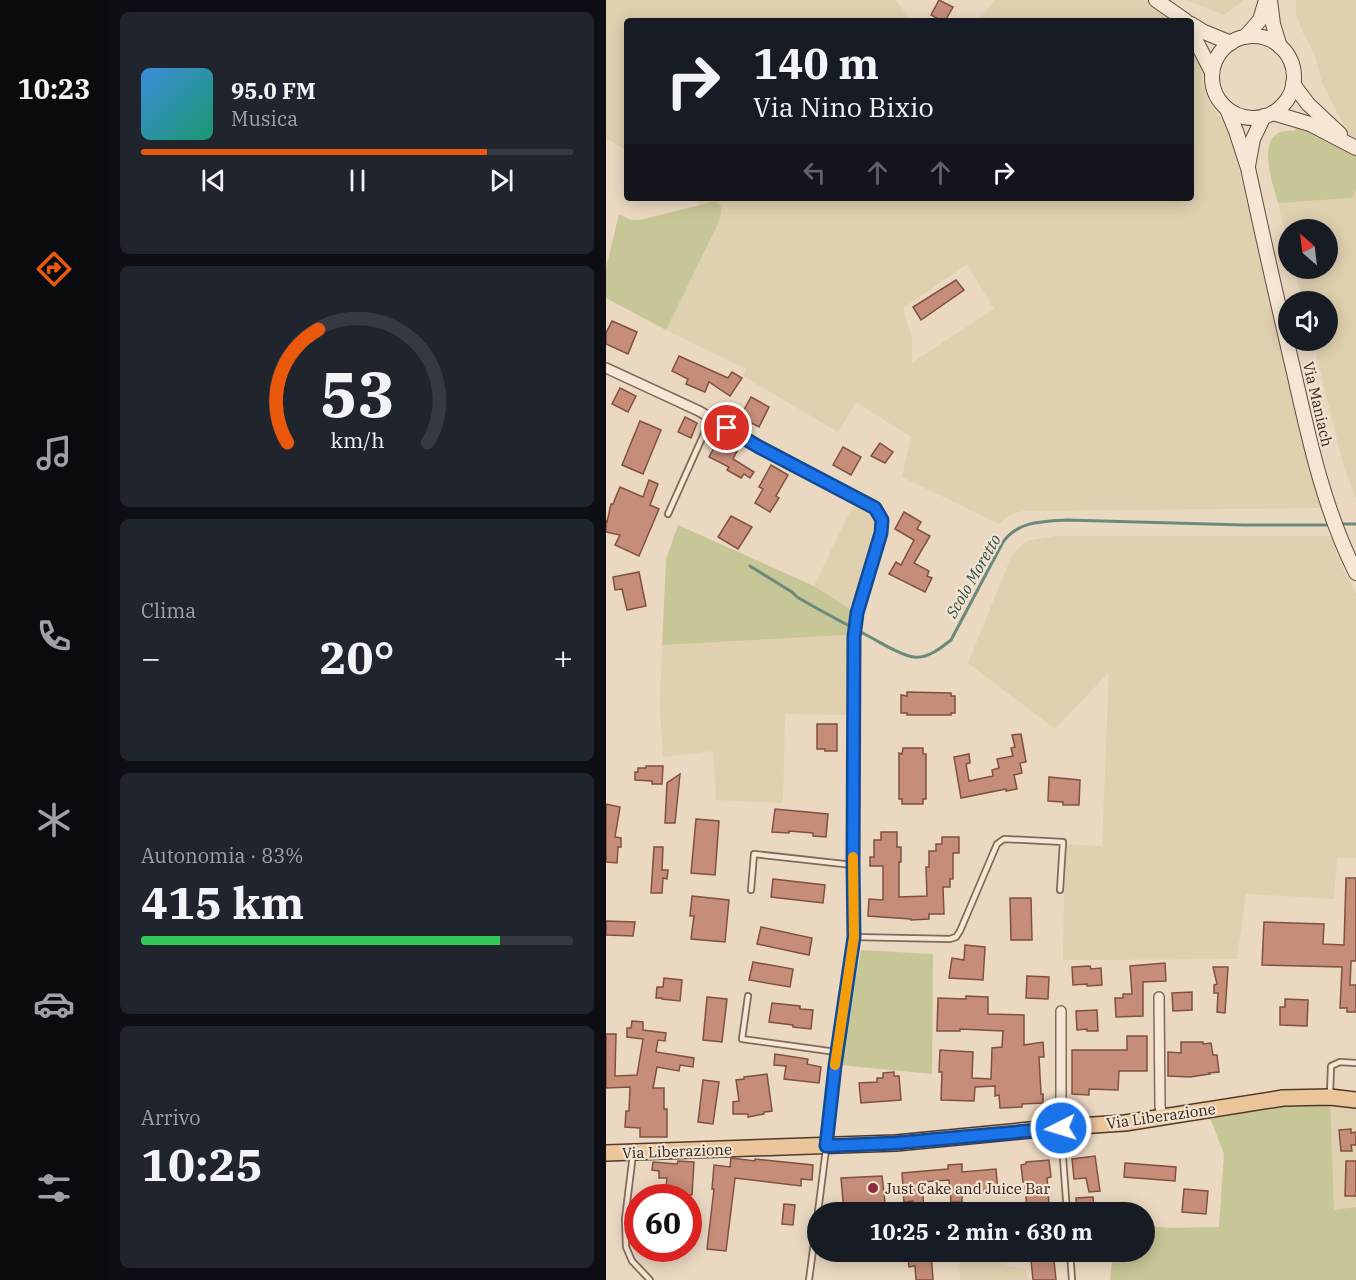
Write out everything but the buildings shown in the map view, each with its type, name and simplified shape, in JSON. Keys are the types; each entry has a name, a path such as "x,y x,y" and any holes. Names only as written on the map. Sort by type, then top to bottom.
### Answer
{"main road":[{"path":"1156,0 1177,17"},
{"path":"1245,37 1260,20 1268,0"},
{"path":"1268,0 1280,47"},
{"path":"1194,26 1231,43"},
{"path":"1245,37 1261,37 1280,47 1291,64 1293,77 1293,84 1280,107 1268,114 1248,118 1227,109 1220,102 1212,84 1212,72 1218,56 1231,43 1245,37"},
{"path":"1194,39 1212,72"},
{"path":"1293,84 1308,104 1355,148"},
{"name":"Via Maniach","path":"1227,109 1248,168 1304,418 1320,479 1356,573"},
{"path":"1268,114 1310,124 1355,148"},
{"name":"Via Maniach","path":"1248,168 1253,140 1268,114"},
{"name":"Via Liberazione","path":"606,1153 896,1143 1125,1123 1283,1098 1330,1097 1356,1100"}],"street":[{"path":"606,368 711,418 759,447 875,508 882,520 881,533 857,613 854,637 854,937 826,1146"},
{"path":"1159,996 1162,1117"},
{"path":"1061,1011 1061,1128"}],"lane":[{"path":"668,514 711,418"},
{"path":"854,937 950,939 956,937 997,844 1004,839 1063,842 1060,890"},
{"path":"750,890 754,854 853,865"},
{"path":"748,996 742,1039 837,1052"},
{"path":"1330,1097 1331,1066 1340,1062 1356,1063"},
{"path":"1061,1128 1066,1202"},
{"path":"819,1202 826,1146"},
{"path":"633,1153 625,1219 626,1247 632,1260 650,1280"},
{"path":"809,1280 811,1262"},
{"path":"1071,1262 1072,1280"}],"shaded area":[{"path":"606,0 896,0 910,18 624,18 624,149 606,138"},
{"path":"995,0 1171,0 1166,7 1174,13 1172,18 980,18"},
{"path":"1186,0 1244,0 1224,15"},
{"path":"1296,0 1356,0 1356,148 1322,83 1315,55 1296,14"},
{"path":"1194,50 1202,66 1203,85 1207,98 1230,131 1278,336 1278,351 1282,351 1322,508 1023,511 1009,515 999,524 902,477 911,437 856,402 838,432 743,376 746,369 666,330 718,224 712,202 700,205 698,201 1194,201","holes":["967,264 994,309 912,363 912,339 903,308"]},
{"path":"1299,124 1331,139 1356,156 1356,191 1352,198 1278,203 1269,169 1269,146 1273,137 1281,132 1294,131"},
{"path":"1356,191 1356,499 1343,464 1315,351 1338,351 1338,291 1300,291 1297,279 1338,279 1338,219 1282,219 1278,203 1352,198"},
{"path":"718,202 721,207 718,224 666,330 606,298 606,268 619,214 631,220 640,220"},
{"path":"856,499 869,506 874,515 874,525 862,579 851,610 814,586"},
{"path":"678,525 814,586 851,610 848,635 662,645 666,560"},
{"path":"1056,536 1331,536 1341,565 1356,594 1356,858 1337,858 1334,899 1246,894 1237,959 1063,960 1065,844 1102,846 1109,672 1055,729 968,663 1012,555 1026,541"},
{"path":"848,635 850,715 785,714 783,803 716,800 713,751 663,757 660,709 662,645"},
{"path":"861,950 933,954 932,1074 840,1065"},
{"path":"1330,1097 1334,1210 1356,1207 1356,1280 1110,1280 1112,1262 1155,1262 1155,1227 1219,1227 1224,1154 1207,1110"},
{"path":"1330,1103 1356,1106 1356,1207 1334,1211"},
{"path":"959,1262 1007,1262 1007,1266 1026,1269 1028,1280 960,1280"}],"waterway":[{"name":"Scolo Moretto","path":"750,566 797,597 887,646 906,655 919,657 934,652 951,640 1003,542 1016,530 1032,523 1067,520 1331,525"},
{"name":"Scolo Moretto","path":"1341,524 1356,524"}],"slow traffic":[{"path":"835,1065 854,937 853,857"}],"place":[{"name":"Just Cake and Juice Bar","path":"873,1188"}],"route":[{"path":"727,428 875,508 882,520 881,533 857,613 854,637 854,937 826,1146 896,1143 1061,1128"}]}
